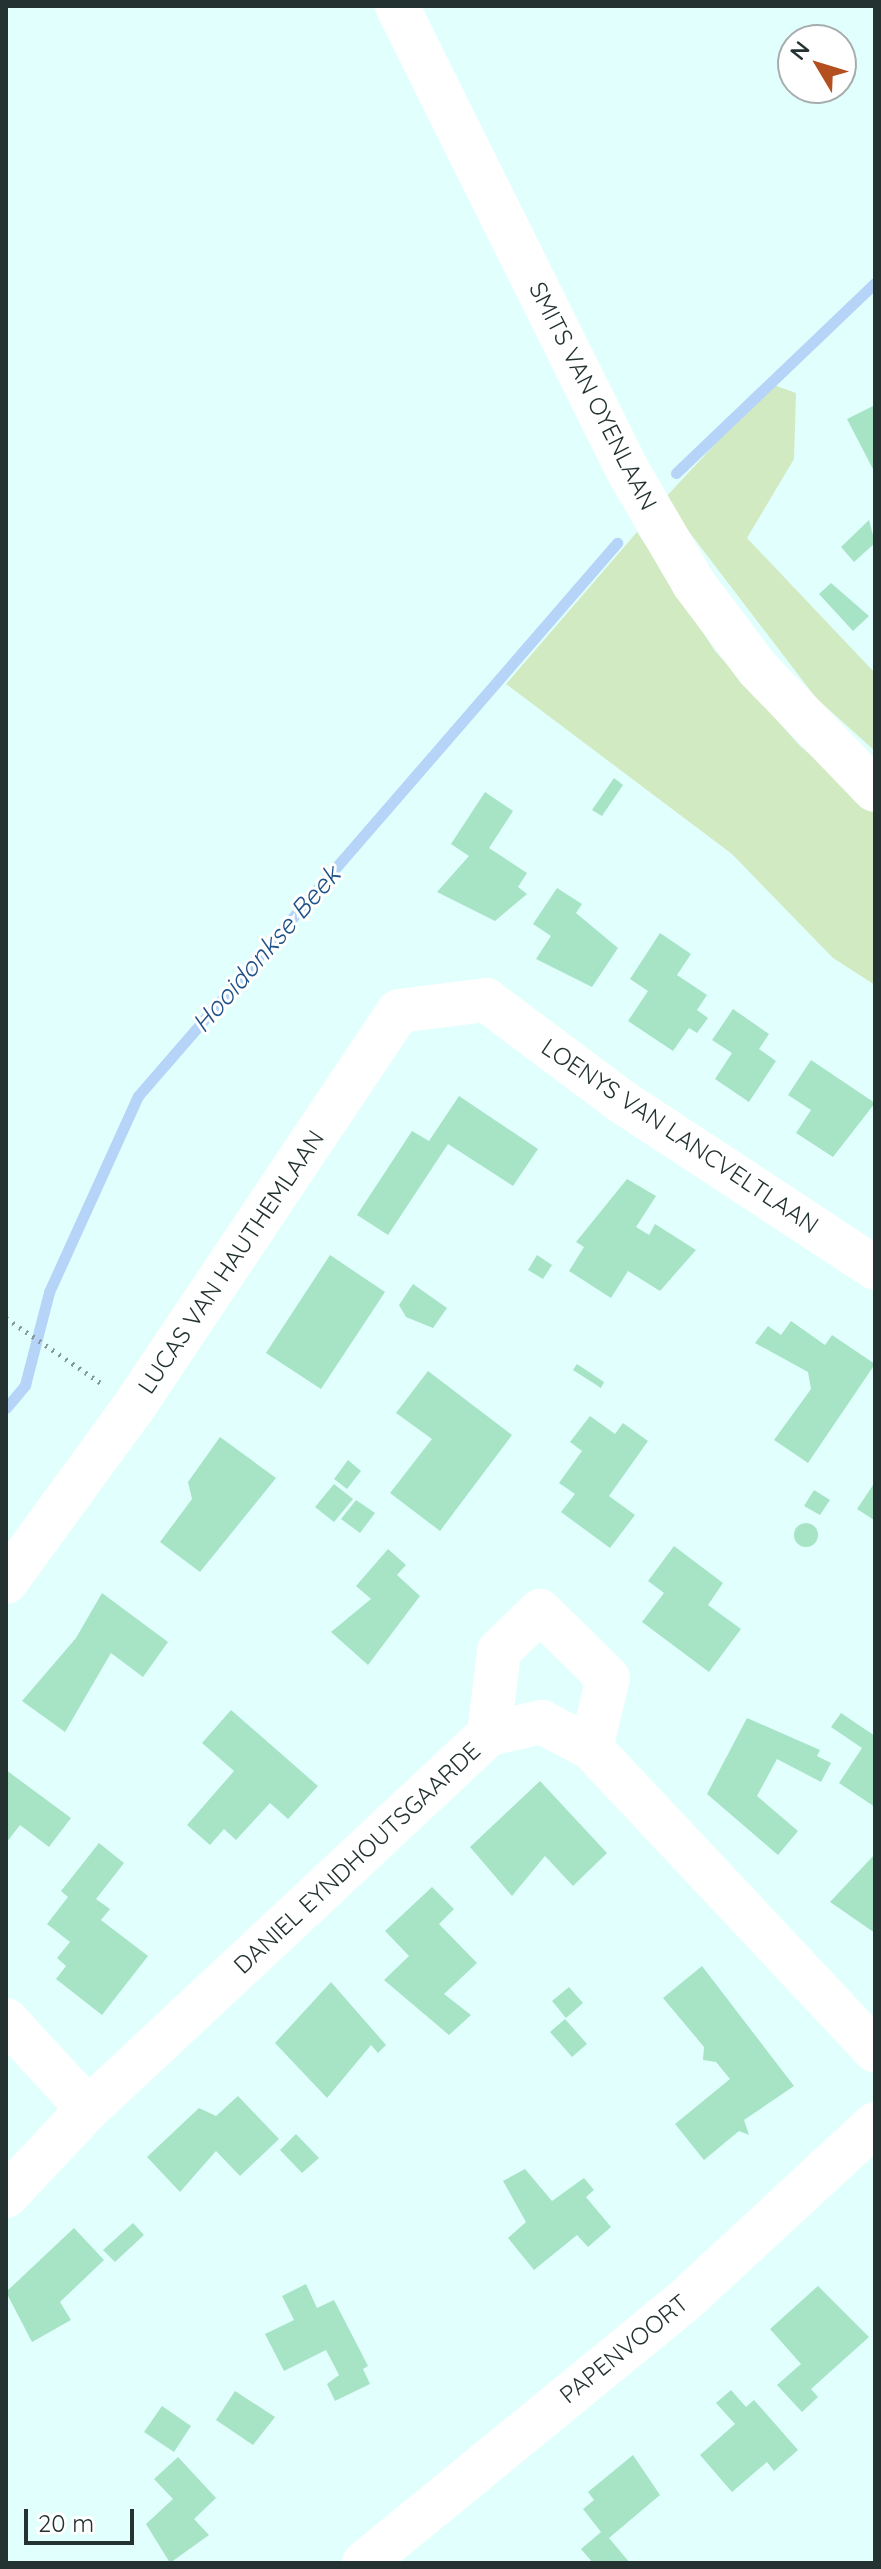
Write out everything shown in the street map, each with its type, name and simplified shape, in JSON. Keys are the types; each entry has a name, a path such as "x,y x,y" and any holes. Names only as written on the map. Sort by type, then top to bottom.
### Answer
{"street":[{"name":"SMITS VAN OYENLAAN","path":"397,6 628,471 694,584 758,669 858,763 875,790"},
{"name":"LOENYS VAN LANCVELTLAAN","path":"486,1000 621,1101 875,1268"},
{"name":"LUCAS VAN HAUTHEMLAAN","path":"6,1582 135,1405 399,1011 486,1000"},
{"path":"489,1734 499,1651 540,1611 608,1678 591,1748"},
{"name":"DANIEL EYNDHOUTSGAARDE","path":"6,2196 88,2109 489,1734 542,1722 591,1748 875,2050"},
{"path":"6,2020 88,2109"},
{"name":"PAPENVOORT","path":"364,2563 683,2302 875,2124"}],"path":[{"path":"6,1318 63,1358"}],"green space":[{"path":"771,384 796,393 794,459 747,538 875,673 875,751 816,698 664,499"},
{"path":"637,532 715,651 800,746 875,810 875,985 833,958 732,854 506,684"}],"building":[{"path":"875,405 875,473 847,419"},
{"path":"869,520 875,543 854,562 841,547"},
{"path":"831,583 869,616 853,631 819,594"},
{"path":"614,778 623,785 602,816 592,810"},
{"path":"485,792 513,811 489,848 527,873 518,887 527,894 495,921 437,892 469,856 451,844"},
{"path":"557,888 582,904 576,913 618,948 592,987 536,959 551,936 533,924"},
{"path":"660,933 691,954 677,975 707,995 697,1010 708,1018 697,1033 689,1028 673,1051 628,1021 648,991 630,979"},
{"path":"733,1009 769,1034 759,1049 776,1061 749,1102 715,1079 732,1053 712,1040"},
{"path":"811,1060 875,1103 833,1157 796,1133 811,1110 788,1095"},
{"path":"459,1096 538,1149 513,1186 448,1144 388,1235 357,1215 412,1131 429,1141"},
{"path":"627,1179 656,1196 636,1227 649,1235 655,1224 696,1250 660,1291 628,1271 611,1298 569,1271 584,1247 576,1242"},
{"path":"330,1255 385,1292 321,1389 266,1353"},
{"path":"537,1255 552,1265 543,1279 528,1270"},
{"path":"413,1284 447,1308 433,1328 406,1317 399,1305"},
{"path":"791,1321 825,1345 832,1335 875,1364 808,1463 774,1440 811,1389 808,1372 755,1343 768,1326 781,1335"},
{"path":"577,1364 604,1382 601,1388 573,1370"},
{"path":"428,1371 512,1435 440,1531 390,1493 432,1439 396,1413"},
{"path":"590,1416 615,1434 623,1423 648,1441 609,1496 635,1515 610,1548 561,1512 575,1494 559,1483 582,1451 570,1442"},
{"path":"220,1437 276,1478 200,1572 160,1542 192,1499 188,1482"},
{"path":"348,1460 361,1471 347,1489 334,1479"},
{"path":"875,1482 875,1519 874,1520 857,1509"},
{"path":"334,1484 353,1499 334,1522 315,1507"},
{"path":"814,1490 830,1500 820,1515 804,1506"},
{"path":"356,1500 375,1513 360,1533 341,1519"},
{"path":"806,1523 814,1527 818,1535 814,1543 806,1547 798,1543 794,1535 798,1527"},
{"path":"674,1546 723,1583 708,1605 741,1629 709,1672 642,1622 664,1593 648,1581"},
{"path":"388,1549 406,1565 397,1575 420,1596 368,1665 331,1632 371,1599 356,1586"},
{"path":"102,1593 168,1642 143,1677 111,1653 65,1732 22,1701 76,1638"},
{"path":"231,1710 318,1786 288,1819 270,1803 236,1840 224,1829 210,1845 187,1825 234,1771 202,1743"},
{"path":"841,1713 875,1736 875,1807 839,1783 862,1748 831,1727"},
{"path":"747,1718 820,1750 817,1756 831,1763 821,1782 777,1759 757,1796 798,1831 778,1855 707,1794"},
{"path":"6,1770 71,1818 49,1847 20,1825 6,1843"},
{"path":"540,1781 607,1853 573,1886 545,1856 512,1896 470,1847"},
{"path":"99,1843 124,1863 96,1899 110,1909 101,1920 148,1956 102,2015 56,1979 66,1966 57,1958 70,1942 47,1924 68,1897 61,1891"},
{"path":"875,1854 875,1933 830,1902"},
{"path":"432,1887 454,1909 439,1924 477,1963 444,1994 471,2015 449,2035 384,1980 409,1956 385,1931"},
{"path":"702,1966 794,2086 744,2120 749,2135 739,2131 704,2160 675,2124 730,2079 716,2062 703,2060 704,2047 663,1998"},
{"path":"331,1982 386,2045 378,2053 371,2045 327,2098 275,2043"},
{"path":"569,1987 583,2003 566,2018 552,2001"},
{"path":"565,2019 587,2044 572,2057 550,2032"},
{"path":"238,2096 279,2139 240,2176 216,2151 180,2192 147,2157 199,2108 216,2116"},
{"path":"296,2134 319,2158 302,2173 280,2150"},
{"path":"525,2169 552,2201 584,2178 594,2190 586,2197 611,2227 588,2247 577,2235 534,2270 508,2238 526,2222 503,2181"},
{"path":"133,2223 144,2235 115,2262 103,2250"},
{"path":"74,2228 104,2260 60,2302 71,2320 32,2342 6,2292"},
{"path":"306,2284 317,2308 334,2300 368,2366 363,2369 370,2384 335,2401 327,2384 339,2375 326,2350 284,2371 265,2334 294,2320 282,2296"},
{"path":"818,2286 869,2337 811,2389 818,2397 802,2412 777,2385 801,2364 770,2329"},
{"path":"731,2390 746,2407 754,2400 798,2450 774,2471 767,2462 732,2492 700,2455 735,2424 716,2403"},
{"path":"235,2391 275,2417 253,2445 216,2420"},
{"path":"162,2406 191,2426 174,2452 144,2432"},
{"path":"633,2455 660,2495 609,2538 630,2563 593,2563 581,2549 601,2532 583,2509 594,2500 588,2492"},
{"path":"178,2457 216,2498 194,2519 209,2535 170,2563 146,2524 173,2499 154,2479"}],"waterway":[{"name":"Hooidonkse Beek","path":"676,473 875,283"},
{"name":"Hooidonkse Beek","path":"6,1408 25,1385 49,1292 138,1096 617,543"}]}
